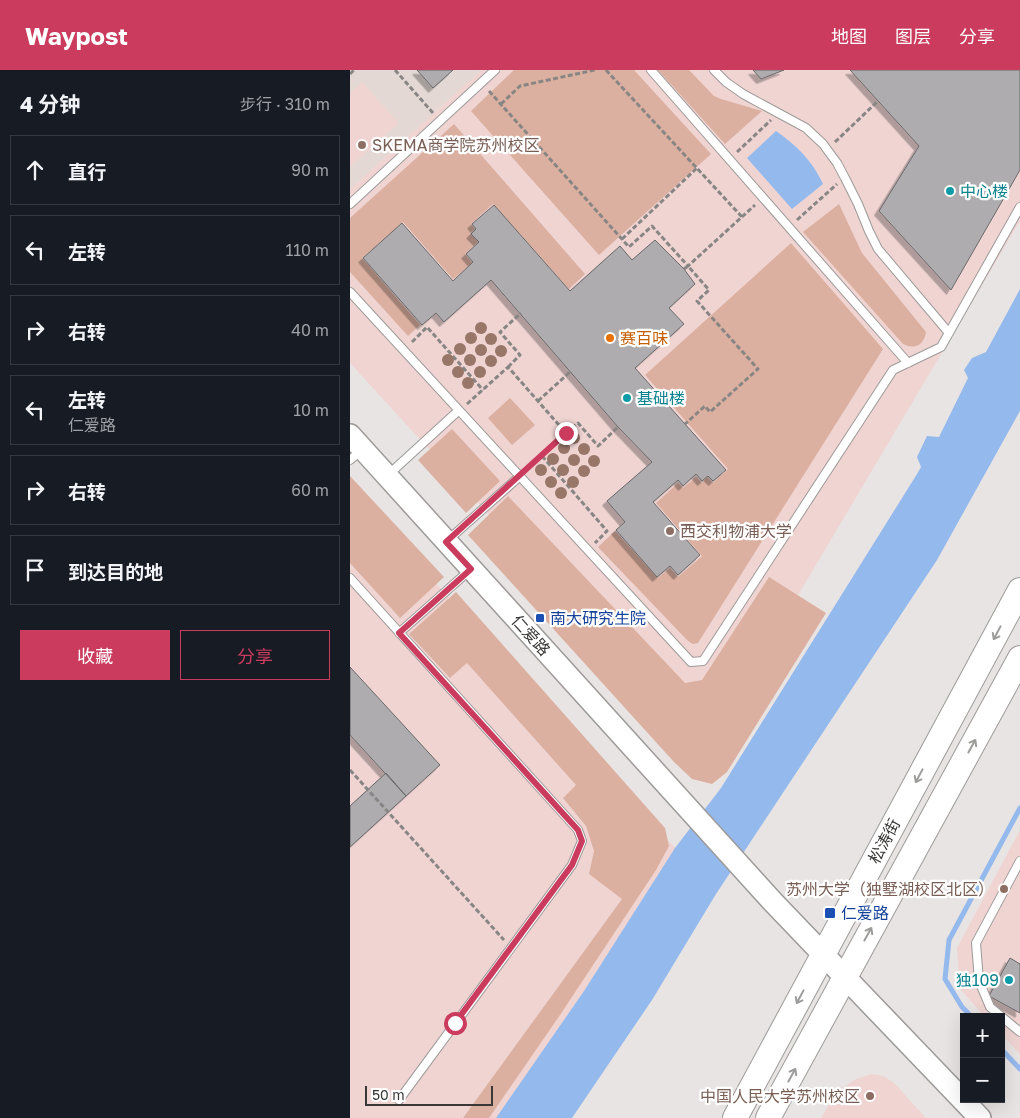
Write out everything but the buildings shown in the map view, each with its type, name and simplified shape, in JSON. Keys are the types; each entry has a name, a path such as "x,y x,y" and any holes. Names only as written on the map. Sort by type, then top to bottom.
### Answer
{"main road":[{"name":"仁爱路","path":"354,448 387,476 773,902 980,1118"},
{"name":"松涛街","path":"735,1118 1020,590"},
{"name":"松涛街","path":"768,1118 1020,658"}],"lane":[{"path":"350,204 495,70"},
{"path":"651,70 908,363"},
{"path":"714,70 726,82 743,94 806,128 827,150 845,178 878,249 949,333"},
{"path":"350,292 691,662 703,661 893,370 942,347 1020,207"},
{"path":"387,476 458,411"},
{"path":"446,542 519,477"},
{"path":"399,633 471,569"},
{"path":"350,578 578,830 582,841 572,865 399,1100"},
{"path":"1020,861 976,943 978,981 990,1007 1020,1032"}],"path":[{"path":"350,74 354,70"},
{"path":"396,70 440,121"},
{"path":"501,104 520,86 595,70"},
{"path":"606,70 742,217"},
{"path":"481,83 629,247 652,226 709,290 697,301 758,368 710,412 705,406 685,424"},
{"path":"827,150 878,101"},
{"path":"729,159 779,113"},
{"path":"622,239 697,168"},
{"path":"789,227 845,178"},
{"path":"684,269 763,198"},
{"path":"458,411 520,355 500,332 521,313"},
{"path":"403,350 427,327 483,390"},
{"path":"508,367 566,433"},
{"path":"538,401 570,372"},
{"path":"519,477 578,423 598,446 618,427"},
{"path":"542,456 607,532 588,551"},
{"path":"350,770 511,948"}],"shaded area":[{"path":"350,70 481,70 350,189"},
{"name":"西交利物浦大学","path":"481,70 1020,70 1020,221 737,698 667,709 350,363 350,189"},
{"path":"514,70 634,70 711,154 599,255 471,111"},
{"path":"658,70 689,70 714,96 762,111 725,144"},
{"name":"SKEMA商学院苏州校区","path":"362,82 399,123 350,167 350,93"},
{"path":"454,124 585,274 569,289 493,204 471,224 475,229 470,233 478,242 465,254 472,263 453,279 403,222 362,258 420,325 408,336 350,272 350,218"},
{"path":"839,204 862,253 926,332 923,340 918,345 907,346 903,344 803,232"},
{"path":"791,243 883,349 698,643 693,644 598,547 615,531 658,578 670,568 678,577 702,556 656,503 678,483 683,488 696,477 702,483 707,477 713,483 728,469 645,375"},
{"path":"510,398 535,425 512,445 488,418"},
{"path":"452,429 500,481 466,513 418,460"},
{"path":"350,476 444,577 400,618 350,563"},
{"path":"350,488 675,848 584,991 496,1118 350,1118"},
{"path":"508,496 685,683 702,680 769,577 826,613 727,772 712,784 692,779 674,762 468,535"},
{"path":"456,592 665,828 669,846 656,870 489,1118 463,1118 622,899 589,874 594,851 586,826 563,798 576,785 467,663 450,678 409,634"},
{"name":"苏州大学（独墅湖校区北区）","path":"1020,830 1020,1054 1005,1038 1005,1013 981,1013 960,989 957,948"},
{"name":"中国人民大学苏州校区","path":"871,1074 885,1077 894,1083 926,1118 821,1118 832,1099 842,1088 856,1079"}],"water":[{"path":"776,131 803,154 823,184 792,209 747,158"},
{"path":"1020,289 1020,411 937,560 716,894 652,1000 572,1118 496,1118 584,991 675,848 721,788 917,474 921,467 917,457 927,436 939,437 968,378 964,370 972,358 986,352"}],"waterway":[{"path":"968,1013 962,1007 945,979 949,940 1020,808"},
{"path":"1005,1053 1020,1069"}],"place":[{"name":"SKEMA商学院苏州校区","path":"362,145"},
{"name":"中心楼","path":"950,191"},
{"name":"赛百味","path":"610,338"},
{"name":"基础楼","path":"627,398"},
{"name":"西交利物浦大学","path":"670,531"},
{"name":"南大研究生院","path":"540,618"},
{"name":"苏州大学（独墅湖校区北区）","path":"1004,889"},
{"name":"仁爱路","path":"830,913"},
{"name":"独109","path":"1009,980"},
{"name":"中国人民大学苏州校区","path":"870,1096"}],"route":[{"path":"455,1023 572,865 582,841 578,830 399,633 471,569 446,542 566,433"}]}
